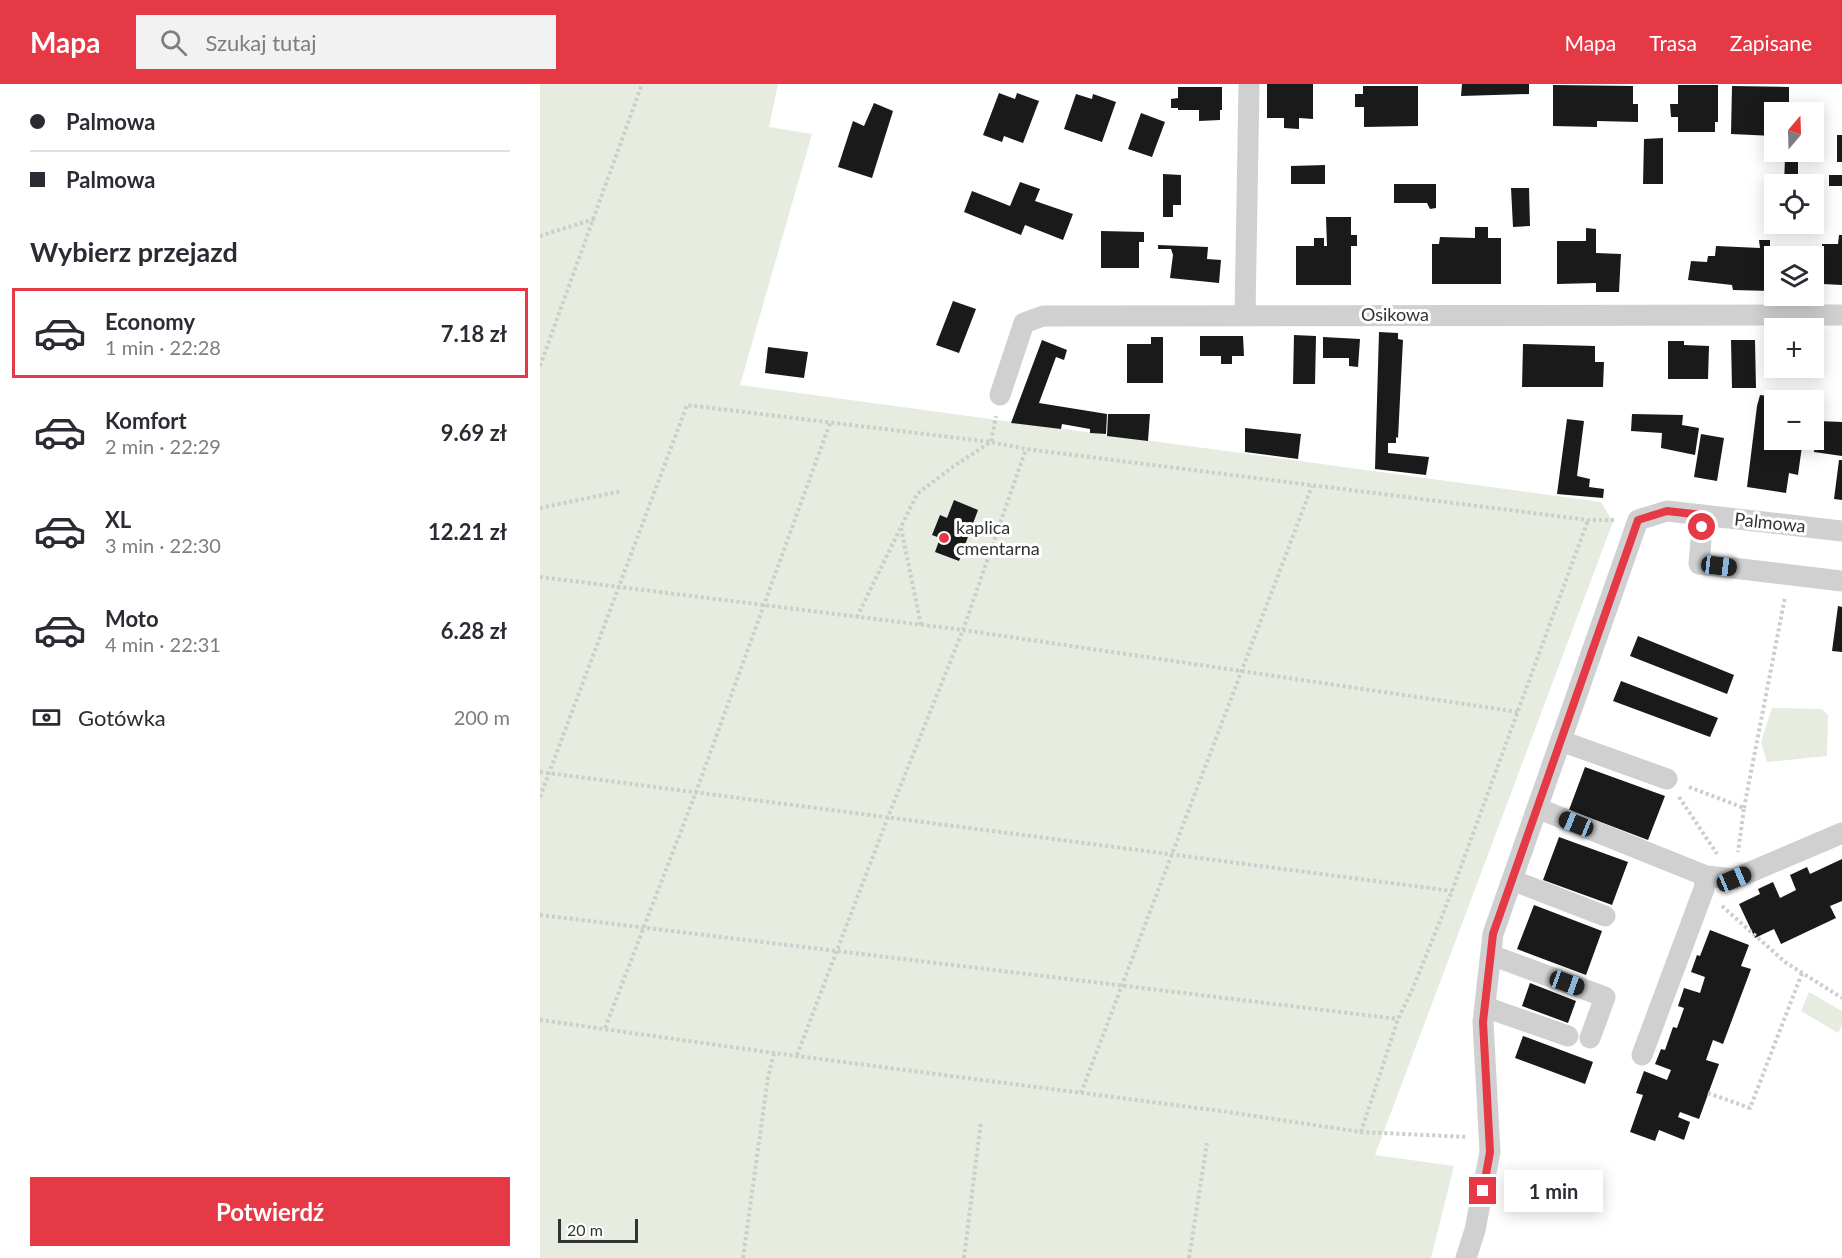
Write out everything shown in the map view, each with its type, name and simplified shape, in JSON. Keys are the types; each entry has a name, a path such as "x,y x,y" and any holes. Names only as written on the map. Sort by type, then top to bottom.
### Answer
{"street":[{"path":"1245,316 1249,84"},
{"name":"Osikowa","path":"1000,395 1024,323 1043,316 1842,315"},
{"name":"Palmowa","path":"1466,1258 1475,1230 1490,1152 1483,1022 1493,934 1638,520 1667,511 1842,531"},
{"path":"1703,515 1699,564 1842,581"},
{"path":"1561,741 1667,779"},
{"path":"1537,808 1705,883 1734,879 1842,833"},
{"path":"1512,880 1605,916"},
{"path":"1642,1055 1705,883"},
{"path":"1491,955 1605,997 1590,1038"},
{"path":"1485,1007 1568,1036"}],"path":[{"path":"540,366 642,84"},
{"path":"540,236 594,219"},
{"path":"857,617 917,494 991,442 1000,395"},
{"path":"540,797 687,405 1588,520 1452,891 1398,1019 1360,1132"},
{"path":"605,1028 696,792 830,423"},
{"path":"797,1055 888,817 963,630 1026,449"},
{"path":"1081,1093 1312,486"},
{"path":"540,508 622,491"},
{"path":"901,527 921,625"},
{"path":"540,577 963,630 1519,712"},
{"path":"1734,879 1744,808 1786,589"},
{"path":"540,772 1452,891"},
{"path":"1667,779 1744,808"},
{"path":"1667,779 1734,879"},
{"path":"1705,883 1765,946 1842,998"},
{"path":"540,915 1398,1019"},
{"path":"1708,1093 1750,1108 1802,973"},
{"path":"540,1020 1360,1132 1490,1138"},
{"path":"743,1258 768,1077 774,1053"},
{"path":"964,1258 981,1121"},
{"path":"1189,1258 1207,1143"}],"shaded area":[{"path":"540,84 778,84 769,127 812,134 740,385 1601,502 1613,522 1375,1155 1454,1166 1431,1258 540,1258"},
{"path":"1772,708 1822,709 1828,715 1827,756 1767,762 1761,742"},
{"path":"1809,992 1842,1011 1842,1025 1838,1033 1801,1011"}],"building":[{"path":"1267,84 1313,84 1313,119 1299,118 1299,129 1284,128 1284,118 1267,118"},
{"path":"1462,84 1529,84 1529,94 1461,96"},
{"path":"1553,85 1633,86 1633,104 1638,104 1638,122 1597,121 1597,127 1553,126"},
{"path":"1678,85 1718,85 1718,122 1715,122 1715,132 1678,132 1678,117 1671,117 1670,104 1678,104"},
{"path":"1363,86 1418,86 1418,126 1364,127 1364,107 1355,107 1355,94 1363,94"},
{"path":"1732,86 1789,87 1789,102 1764,102 1764,136 1731,134"},
{"path":"1178,87 1222,87 1220,120 1199,121 1199,110 1171,108 1171,99 1178,98"},
{"path":"999,93 1015,99 1017,93 1039,101 1023,143 1004,136 1002,142 983,135"},
{"path":"1076,94 1092,99 1093,94 1116,102 1102,142 1064,129"},
{"path":"874,103 893,111 872,178 838,167 853,121 864,126"},
{"path":"1141,113 1165,122 1152,157 1128,149"},
{"path":"1837,135 1842,135 1842,162 1837,162"},
{"path":"1663,138 1663,184 1643,184 1644,139"},
{"path":"1785,162 1798,162 1798,174 1784,174"},
{"path":"1325,165 1325,184 1291,184 1291,166"},
{"path":"1163,174 1181,175 1181,205 1173,205 1173,217 1163,217"},
{"path":"1829,175 1842,175 1842,186 1829,186"},
{"path":"1020,182 1040,189 1035,201 1073,214 1063,240 1025,225 1021,235 964,212 972,191 1010,206"},
{"path":"1394,184 1436,184 1436,208 1430,209 1427,203 1394,203"},
{"path":"1511,188 1529,188 1530,226 1513,227"},
{"path":"1326,217 1351,217 1351,235 1357,235 1357,246 1351,246 1351,285 1296,285 1296,246 1314,246 1314,238 1324,238 1324,246 1327,246"},
{"path":"1475,227 1488,227 1488,238 1501,238 1501,284 1432,284 1432,244 1439,244 1440,237 1475,238"},
{"path":"1586,228 1596,229 1596,253 1621,254 1619,292 1596,292 1596,283 1557,284 1557,241 1586,241"},
{"path":"1101,231 1144,232 1144,242 1139,242 1139,268 1101,268"},
{"path":"1839,235 1842,235 1842,285 1824,284 1824,246 1822,244 1838,244"},
{"path":"1759,240 1770,240 1770,246 1764,246 1764,291 1733,290 1732,285 1688,280 1691,261 1707,262 1708,256 1715,256 1716,246 1760,248"},
{"path":"1158,245 1208,247 1207,259 1221,260 1219,283 1170,278 1173,255 1171,249 1158,249"},
{"path":"953,301 976,309 959,353 936,345"},
{"path":"1379,332 1398,333 1398,339 1403,340 1398,438 1396,437 1396,443 1388,443 1388,453 1429,457 1426,475 1375,469"},
{"path":"1294,335 1316,336 1315,384 1293,384"},
{"path":"1200,336 1243,336 1244,356 1232,356 1232,364 1221,364 1221,356 1200,356"},
{"path":"1151,337 1163,337 1163,383 1127,383 1127,344 1151,344"},
{"path":"1323,337 1360,339 1358,367 1349,366 1349,358 1323,358"},
{"path":"1042,340 1067,350 1064,360 1056,357 1039,403 1107,414 1106,434 1090,433 1090,429 1062,424 1061,429 1011,423"},
{"path":"1731,340 1755,340 1756,388 1732,388"},
{"path":"1668,341 1684,341 1684,345 1709,346 1708,379 1668,379"},
{"path":"1523,344 1595,346 1595,362 1604,362 1603,387 1522,387"},
{"path":"768,347 808,352 804,378 765,373"},
{"path":"1760,395 1764,396 1764,450 1801,450 1798,475 1789,473 1786,493 1747,487"},
{"path":"1108,414 1150,414 1148,441 1107,436"},
{"path":"1632,414 1683,415 1682,425 1699,428 1695,455 1661,448 1662,433 1631,431"},
{"path":"1567,419 1584,421 1577,476 1590,479 1589,487 1604,489 1603,498 1557,494"},
{"path":"1824,421 1842,422 1842,456 1814,452 1814,450 1824,450"},
{"path":"1245,428 1301,434 1298,459 1245,452"},
{"path":"1701,434 1724,438 1717,481 1694,477"},
{"path":"1839,460 1842,460 1842,500 1834,499"},
{"path":"954,500 978,510 959,561 935,552 940,538 932,535 940,515 947,518"},
{"path":"1838,606 1842,607 1842,652 1832,651"},
{"path":"1638,636 1734,675 1727,694 1630,656"},
{"path":"1621,681 1718,718 1710,737 1613,701"},
{"path":"1585,767 1665,796 1648,840 1569,810"},
{"path":"1559,837 1628,862 1612,905 1543,880"},
{"path":"1842,859 1842,901 1830,906 1836,918 1781,944 1774,929 1755,938 1739,904 1760,894 1758,889 1773,882 1780,898 1796,890 1790,875 1807,867 1810,874"},
{"path":"1534,905 1602,931 1586,975 1517,949"},
{"path":"1710,930 1749,945 1741,966 1751,969 1723,1044 1713,1040 1706,1060 1719,1064 1699,1119 1680,1112 1678,1117 1690,1122 1684,1140 1659,1130 1655,1141 1630,1132 1643,1095 1636,1093 1644,1071 1667,1080 1671,1070 1655,1064 1661,1049 1665,1050 1673,1027 1677,1028 1684,1008 1678,1006 1684,988 1700,993 1705,977 1691,972"},
{"path":"1530,983 1576,1001 1568,1023 1522,1006"},
{"path":"1523,1036 1593,1062 1585,1084 1515,1058"}],"place":[{"name":"kaplica cmentarna","path":"944,538"}],"route":[{"path":"1483,1191 1490,1152 1483,1022 1493,934 1638,520 1667,511 1703,515 1702,527"}]}
